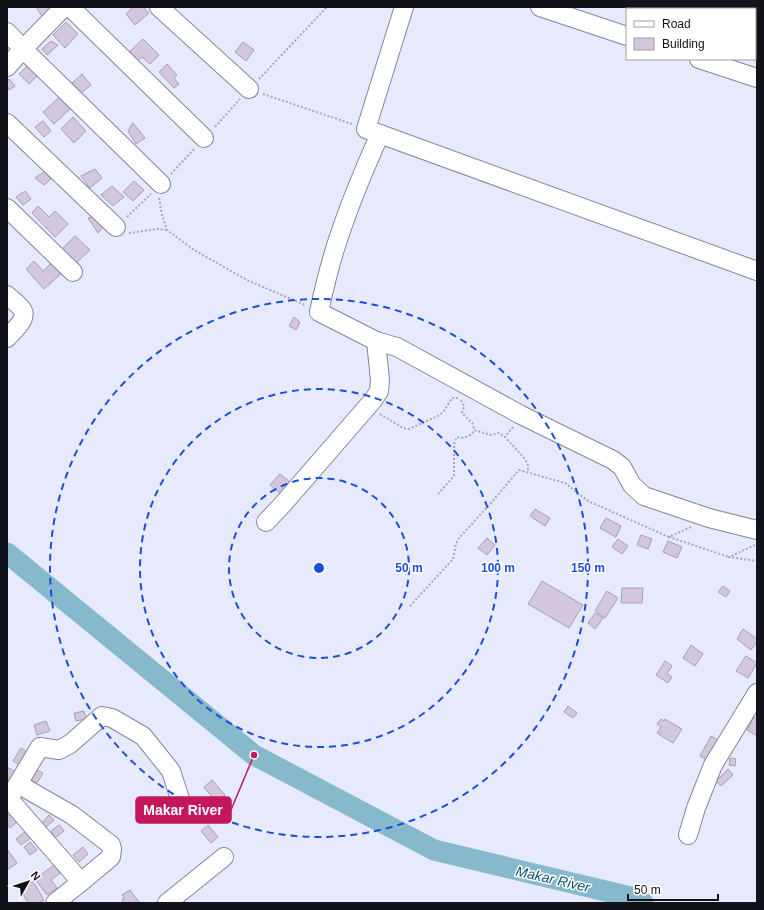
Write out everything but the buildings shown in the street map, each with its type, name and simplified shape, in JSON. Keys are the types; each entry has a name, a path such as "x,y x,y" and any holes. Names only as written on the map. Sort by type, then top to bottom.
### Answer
{"street":[{"path":"7,67 64,7"},
{"path":"70,7 204,138"},
{"path":"404,7 373,132 354,194 341,229 319,312 376,341 397,347 521,415 613,460 622,467 632,485 644,496 709,518 756,530"},
{"path":"540,7 626,36"},
{"path":"169,10 249,89"},
{"path":"7,32 161,184"},
{"path":"702,60 757,78"},
{"path":"7,123 116,227"},
{"path":"373,132 757,271"},
{"path":"7,208 73,272"},
{"path":"7,295 23,310 24,314 20,324 7,338"},
{"path":"266,522 369,406 379,390 380,380 376,341"},
{"path":"688,835 696,808 713,765 757,693"},
{"path":"81,882 8,801 40,748 59,750 70,744 102,716 112,718 143,736 160,756 171,771 181,802"},
{"path":"18,784 72,815 111,845 111,856 55,903"},
{"path":"174,901 224,857"}],"path":[{"path":"319,312 247,280 194,250 167,230 158,229 129,233 116,227 161,184 327,7"},
{"path":"249,89 373,132"},
{"path":"161,184 159,197 162,215 167,230"},
{"path":"369,406 400,426 409,429 438,416 444,411 452,398 459,398 464,406 462,413 472,424 474,430"},
{"path":"505,437 521,415"},
{"path":"474,430 491,435 499,434 505,437 526,459 528,472"},
{"path":"438,494 454,476 454,444 457,437 464,438 471,434 474,430"},
{"path":"410,606 453,560 456,544 459,538 519,470 565,482 588,501 669,537 729,557 757,561"},
{"path":"669,537 709,518"},
{"path":"729,557 756,530"}],"waterway":[{"name":"Makar River","path":"7,553 254,755 434,850 635,898 643,903"}],"place":[{"name":"Makar River","path":"254,755"}]}
